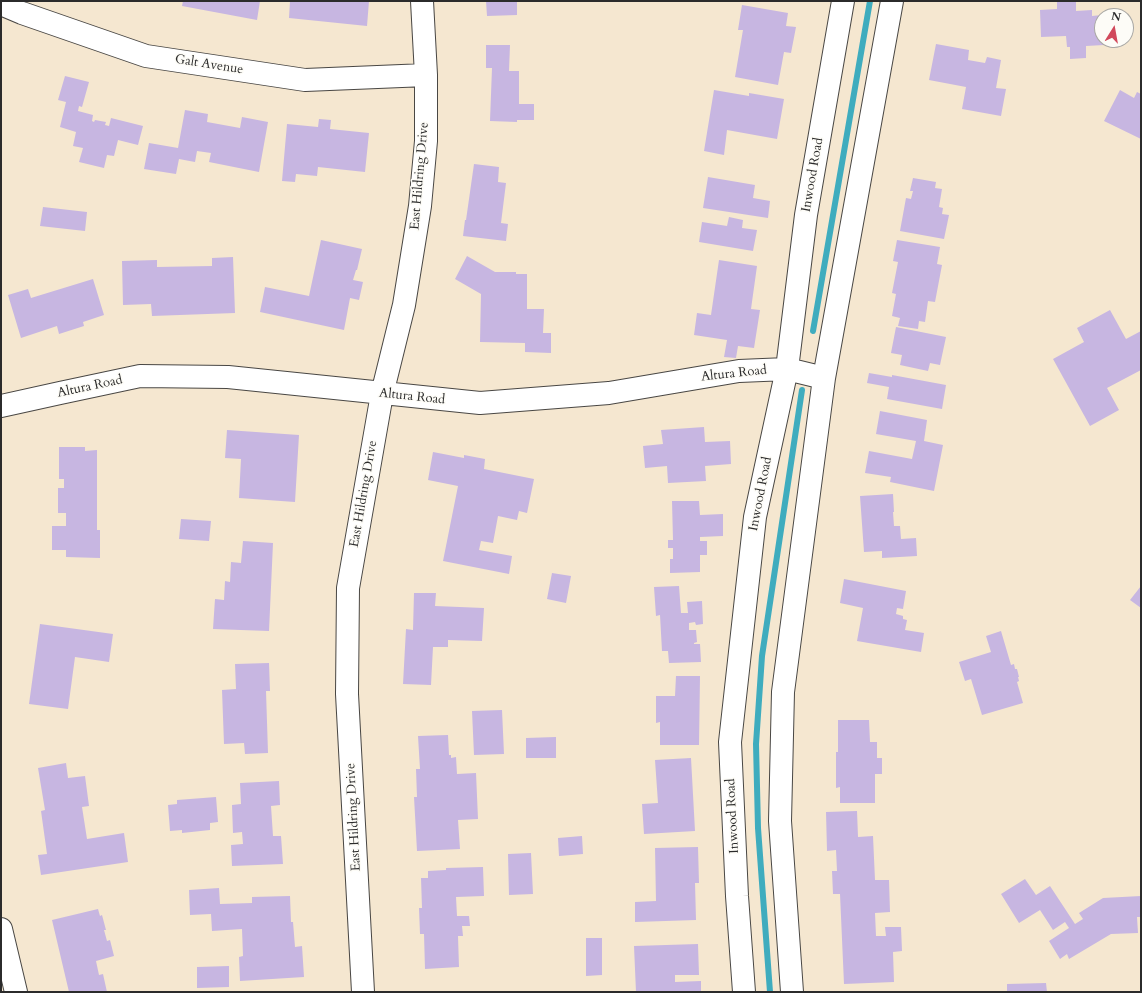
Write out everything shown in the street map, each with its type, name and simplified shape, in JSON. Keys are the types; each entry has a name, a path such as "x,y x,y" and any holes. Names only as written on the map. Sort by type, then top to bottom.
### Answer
{"street":[{"name":"East Hildring Drive","path":"363,992 347,694 348,588 382,394 404,306 420,206 426,141 426,75 422,1"},
{"name":"Inwood Road","path":"744,992 737,896 730,742 755,517 787,369 806,215 843,1"},
{"path":"792,992 780,821 783,692 824,378 892,1"},
{"name":"Galt Avenue","path":"1,4 22,13 146,56 306,80 426,75"},
{"name":"Altura Road","path":"1,406 140,376 228,377 480,403 609,393 739,371 787,369 824,378"},
{"path":"1,929 16,992"}],"building":[{"path":"183,1 260,1 257,20 182,6"},
{"path":"290,1 369,1 367,26 289,18"},
{"path":"486,1 517,1 517,15 487,16"},
{"path":"1076,1 1076,11 1092,10 1092,16 1094,16 1094,46 1086,46 1086,58 1070,59 1070,47 1067,47 1066,36 1041,37 1040,10 1057,9 1057,2"},
{"path":"742,5 788,13 786,26 796,27 791,53 784,52 778,85 735,77 743,30 738,30"},
{"path":"936,44 969,50 968,60 985,63 987,57 1001,60 996,88 1006,89 1001,116 962,109 966,87 929,80"},
{"path":"486,45 510,45 509,71 519,71 519,104 534,104 534,120 517,120 517,122 490,121 492,68 486,68"},
{"path":"65,76 89,82 82,107 79,106 78,111 93,115 92,121 94,122 95,120 106,122 105,125 109,126 111,118 143,126 138,145 118,140 114,156 107,155 104,168 79,162 83,148 73,146 76,132 60,127 66,102 58,100"},
{"path":"714,90 749,96 749,93 784,99 777,139 727,130 724,155 704,151"},
{"path":"1120,90 1134,98 1137,92 1141,94 1141,139 1104,121"},
{"path":"185,110 208,114 207,122 240,128 242,117 268,122 259,172 209,162 211,153 197,151 195,162 179,159 176,174 144,169 149,143 178,148"},
{"path":"319,119 331,120 330,129 369,133 365,172 318,167 317,176 296,174 295,182 282,181 287,124 318,127"},
{"path":"474,164 499,167 498,182 506,183 501,223 508,224 506,241 463,236"},
{"path":"708,177 755,185 753,198 770,201 768,218 703,208"},
{"path":"913,178 936,182 935,188 942,189 939,207 943,208 942,214 949,215 944,239 900,231 906,198 911,199 913,191 910,191"},
{"path":"43,207 87,212 85,231 40,226"},
{"path":"729,217 743,220 742,228 757,230 753,251 699,242 702,222 727,226"},
{"path":"321,240 362,249 353,280 363,282 359,300 350,298 344,330 260,312 265,287 309,296"},
{"path":"897,240 940,247 937,264 942,265 935,302 928,301 925,322 919,321 918,329 898,326 900,318 892,316 896,294 892,293 898,262 893,261"},
{"path":"467,256 495,272 516,272 516,274 527,274 527,309 544,309 543,333 551,333 551,353 525,352 525,343 480,342 481,294 455,279"},
{"path":"233,257 235,313 152,316 151,304 123,305 122,261 157,260 157,267 212,266 212,258"},
{"path":"719,260 757,266 751,309 760,310 754,348 738,346 736,358 724,357 727,340 694,335 697,313 711,315"},
{"path":"93,279 104,315 83,322 84,326 59,334 57,326 21,338 8,295 28,289 31,298"},
{"path":"1110,310 1126,339 1141,331 1141,370 1107,388 1119,410 1090,426 1053,359 1084,342 1077,328"},
{"path":"896,327 946,337 940,365 930,363 928,371 900,365 902,355 891,353"},
{"path":"869,373 892,377 892,375 946,385 942,409 887,399 889,387 867,383"},
{"path":"880,411 927,420 924,441 943,445 934,491 890,482 891,477 865,473 869,451 912,459 916,441 876,434"},
{"path":"704,427 705,442 730,441 731,464 705,466 706,481 668,483 667,466 645,468 643,446 663,444 661,430"},
{"path":"227,430 299,435 295,502 239,498 241,459 225,458"},
{"path":"59,447 85,447 85,451 97,450 97,530 100,530 100,558 66,557 66,550 52,550 52,526 66,526 66,513 58,513 58,488 64,488 64,479 59,479"},
{"path":"433,452 464,458 464,455 485,459 484,469 534,479 527,513 519,511 517,520 498,516 493,543 481,541 479,550 512,556 509,574 443,561 458,486 428,480"},
{"path":"893,494 894,526 900,526 901,539 916,538 917,556 882,558 882,551 864,552 860,496"},
{"path":"672,501 699,501 700,515 723,514 723,536 700,537 700,541 707,541 707,555 700,555 700,572 670,573 670,559 673,559 673,548 668,548 668,540 673,540"},
{"path":"181,519 211,521 209,541 179,539"},
{"path":"243,541 273,543 269,631 213,629 215,599 224,600 225,581 230,582 231,562 241,563"},
{"path":"552,573 571,576 566,603 547,599"},
{"path":"844,579 906,591 903,609 897,608 896,614 903,616 903,619 907,620 905,630 924,633 921,652 857,641 863,608 840,603"},
{"path":"679,586 681,613 688,613 687,602 702,601 703,624 696,625 695,622 689,623 689,630 696,630 697,642 694,644 700,644 701,662 669,663 668,651 662,651 660,615 656,616 654,587"},
{"path":"1141,586 1141,608 1130,600"},
{"path":"414,593 436,593 435,606 484,608 482,641 448,640 448,647 433,647 431,685 403,684 406,629 413,630"},
{"path":"40,624 113,634 109,662 75,657 68,709 29,704"},
{"path":"1001,631 1011,665 1014,664 1015,669 1017,669 1019,681 1017,682 1023,703 982,715 971,679 965,681 959,662 991,652 986,636"},
{"path":"269,663 270,691 266,691 268,753 245,754 244,743 224,744 222,690 236,689 235,664"},
{"path":"676,676 700,676 699,745 660,745 660,722 656,723 656,696 675,696"},
{"path":"502,710 504,754 474,755 472,711"},
{"path":"838,720 869,720 870,742 877,742 877,758 882,758 882,774 875,774 875,803 840,803 840,787 836,788"},
{"path":"448,735 449,755 451,755 451,758 456,757 457,774 476,773 478,819 458,820 460,849 417,851 414,797 417,797 416,769 420,769 418,736"},
{"path":"556,737 556,758 526,758 526,738"},
{"path":"691,758 695,831 644,834 642,804 658,803 655,760"},
{"path":"66,763 68,778 85,776 89,806 82,807 87,839 124,833 128,862 41,875 38,855 47,854 41,811 45,810 38,768"},
{"path":"279,781 280,805 271,806 273,836 281,836 283,864 232,866 231,845 243,844 242,832 233,833 232,805 241,804 240,783"},
{"path":"216,797 218,822 210,823 210,830 182,833 182,830 170,831 168,805 177,804 177,800"},
{"path":"857,811 858,837 873,836 875,880 889,880 890,912 875,913 876,936 886,936 885,927 901,927 902,951 893,952 894,982 844,984 840,894 833,894 832,871 837,871 836,850 827,851 826,812"},
{"path":"582,836 583,854 559,856 558,838"},
{"path":"698,847 699,883 695,883 696,920 635,922 635,902 656,901 655,848"},
{"path":"531,853 533,894 509,895 508,854"},
{"path":"483,867 484,896 456,897 457,916 469,916 470,926 462,926 463,936 458,936 459,967 425,969 424,934 420,934 419,908 422,908 421,878 428,878 428,871 446,870 446,868"},
{"path":"1025,879 1036,895 1050,886 1075,924 1083,919 1079,913 1103,898 1141,896 1141,917 1137,917 1138,933 1111,934 1069,959 1067,954 1060,959 1049,941 1069,928 1065,922 1053,930 1040,910 1019,923 1001,894"},
{"path":"219,888 220,904 252,903 252,897 290,896 291,922 293,922 295,947 302,946 304,977 240,981 239,957 243,956 242,929 212,931 211,914 190,915 189,890"},
{"path":"98,909 100,916 102,915 107,941 110,940 114,956 96,961 99,975 103,974 107,992 69,992 52,920"},
{"path":"586,938 602,938 602,975 586,976"},
{"path":"698,944 699,975 675,975 675,982 701,981 701,992 636,992 634,946"},
{"path":"229,966 229,987 197,988 197,967"},
{"path":"1046,983 1047,992 1007,992 1007,984"}],"waterway":[{"path":"813,331 870,1"},
{"path":"770,992 758,828 756,744 762,656 802,390"}]}
